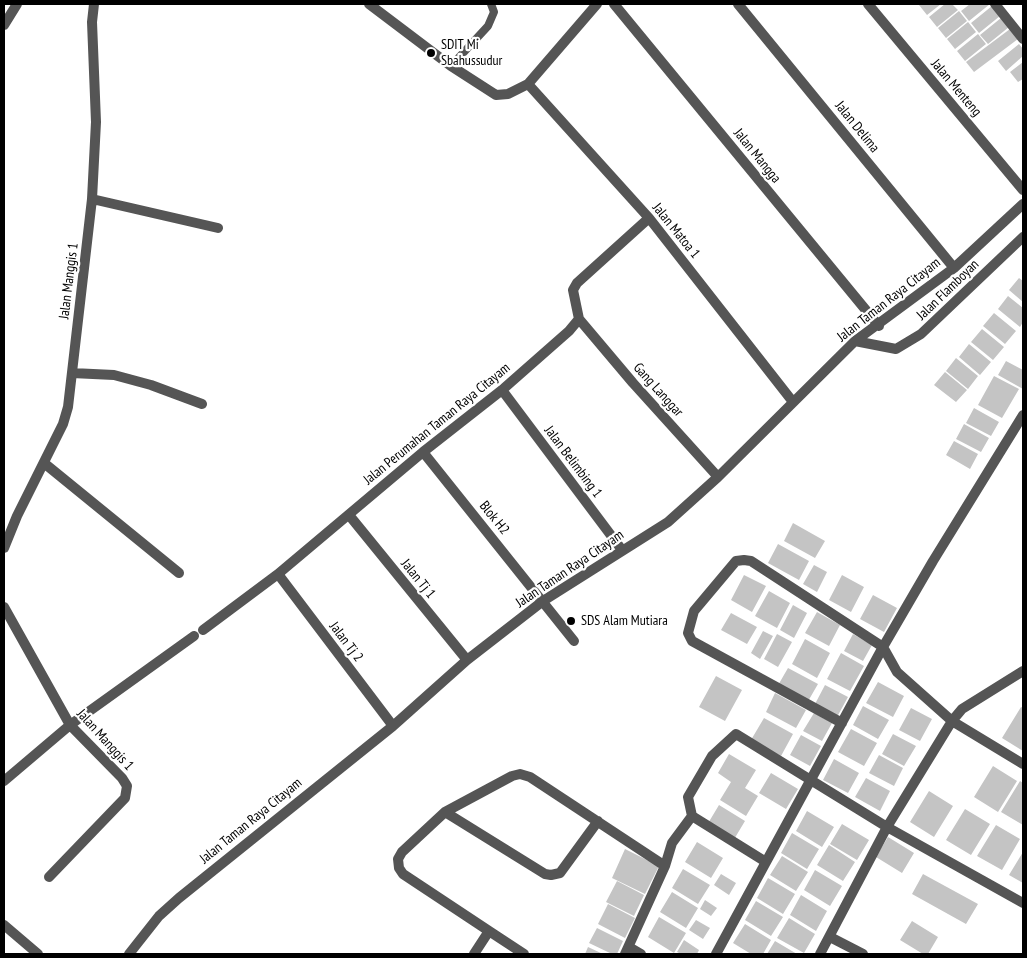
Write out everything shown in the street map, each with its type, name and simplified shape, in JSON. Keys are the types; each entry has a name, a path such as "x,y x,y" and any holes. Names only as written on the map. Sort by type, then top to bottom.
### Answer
{"street":[{"path":"4,25 17,4"},
{"name":"Jalan Manggis 1","path":"4,548 17,516 63,424 68,407 92,199 96,122 92,22 94,4"},
{"path":"369,4 451,66 496,95 508,94 528,84 597,4"},
{"name":"Jalan Mangga","path":"614,4 879,326"},
{"name":"Jalan Delima","path":"738,4 954,268"},
{"name":"Jalan Menteng","path":"868,4 1023,190"},
{"path":"995,4 1023,38"},
{"name":"Jalan Matoa 1","path":"528,84 649,218 793,402"},
{"path":"92,199 218,228"},
{"name":"Jalan Taman Raya Citayam","path":"129,954 159,916 179,898 393,726 466,660 543,601 668,522 718,477 856,341 879,326 954,268 1023,204"},
{"path":"579,319 573,290 578,283 649,218"},
{"name":"Jalan Flamboyan","path":"856,341 896,349 921,334 1023,237"},
{"name":"Jalan Perumahan Taman Raya Citayam","path":"203,630 278,574 423,452 502,390 569,331 579,319"},
{"name":"Gang Langgar","path":"579,319 633,383 718,477"},
{"path":"72,373 114,375 151,385 202,404"},
{"name":"Jalan Belimbing 1","path":"502,390 622,550"},
{"path":"716,954 883,647 933,561 1022,419"},
{"name":"Blok H2","path":"423,452 574,641"},
{"path":"44,463 180,573"},
{"name":"Jalan Tj 1","path":"349,515 466,660"},
{"path":"842,723 692,641 688,633 694,611 736,562 751,561 883,647 897,672 952,721 1023,764"},
{"name":"Jalan Tj 2","path":"278,574 393,726"},
{"name":"Jalan Manggis 1","path":"4,606 70,725 122,778 127,786 125,798 49,877"},
{"path":"4,781 70,725 194,636"},
{"path":"820,954 887,827 952,721 962,709 1023,671"},
{"path":"766,862 692,816 688,798 700,775 712,756 736,734 810,782 1023,903"},
{"path":"524,954 403,874 398,868 398,859 402,852 446,812 520,774 530,777 665,866"},
{"path":"446,812 545,874 551,875 560,873 598,822"},
{"path":"641,954 627,951 665,866 672,842 692,816"},
{"path":"4,925 38,954"},
{"path":"474,954 489,932"},
{"path":"830,937 863,954"}],"lane":[{"path":"451,66 488,26 494,12 492,4"}],"building":[{"path":"920,4 941,4 927,15"},
{"path":"945,4 952,4 958,10 937,27 929,17"},
{"path":"970,4 990,4 969,21 961,11"},
{"path":"992,6 1000,16 979,33 971,23"},
{"path":"959,11 967,21 946,38 938,28"},
{"path":"1001,18 1009,27 988,44 980,35"},
{"path":"968,22 976,32 955,49 947,39"},
{"path":"1010,29 1018,39 974,72 966,62"},
{"path":"978,34 986,44 965,61 957,51"},
{"path":"1019,44 1023,49 1023,56 1006,71 998,61"},
{"path":"1023,62 1023,79 1018,82 1010,72"},
{"path":"1019,278 1023,281 1023,302 1009,290"},
{"path":"1008,296 1023,308 1023,322 1020,327 998,309"},
{"path":"994,313 1016,331 1005,344 983,326"},
{"path":"982,329 1004,347 993,360 971,342"},
{"path":"969,344 991,362 980,375 959,357"},
{"path":"956,358 978,376 968,389 946,371"},
{"path":"1006,361 1023,370 1023,389 998,375"},
{"path":"945,372 967,390 956,402 934,385"},
{"path":"994,376 1019,389 1002,418 978,405"},
{"path":"974,408 999,422 991,436 966,423"},
{"path":"964,424 989,438 981,452 956,439"},
{"path":"954,441 978,454 970,469 946,455"},
{"path":"793,523 825,541 815,558 784,541"},
{"path":"778,544 809,561 799,580 768,563"},
{"path":"814,565 827,572 817,592 803,584"},
{"path":"744,575 766,586 752,612 731,600"},
{"path":"842,575 864,587 851,612 829,600"},
{"path":"769,591 790,603 777,628 755,616"},
{"path":"873,595 897,608 884,632 860,619"},
{"path":"793,605 807,613 794,638 780,630"},
{"path":"817,612 840,625 829,646 805,633"},
{"path":"731,613 757,627 747,644 721,630"},
{"path":"763,631 773,636 760,659 751,653"},
{"path":"777,634 792,642 778,667 764,659"},
{"path":"853,634 872,645 863,661 844,651"},
{"path":"805,639 830,653 817,678 792,664"},
{"path":"841,653 864,666 850,691 827,679"},
{"path":"788,668 818,684 807,703 777,687"},
{"path":"716,676 742,690 725,721 699,707"},
{"path":"878,682 904,696 893,717 866,703"},
{"path":"825,685 848,697 837,717 815,704"},
{"path":"775,693 806,710 796,728 766,712"},
{"path":"863,706 889,720 878,739 853,725"},
{"path":"1021,707 1023,708 1023,751 1002,738"},
{"path":"911,708 932,719 920,741 899,730"},
{"path":"814,713 832,723 822,741 803,731"},
{"path":"764,718 793,734 781,756 751,740"},
{"path":"851,729 877,743 864,766 838,752"},
{"path":"893,734 916,746 904,766 882,754"},
{"path":"801,735 821,746 810,766 790,755"},
{"path":"729,754 756,770 745,788 758,796 746,816 720,800 731,782 718,773"},
{"path":"879,755 903,768 894,786 869,773"},
{"path":"834,759 859,773 848,793 823,780"},
{"path":"993,766 1017,781 998,812 974,797"},
{"path":"771,773 798,789 786,809 759,793"},
{"path":"866,778 890,791 880,811 855,797"},
{"path":"1020,781 1023,783 1023,825 1001,812"},
{"path":"929,791 953,806 934,837 910,822"},
{"path":"719,805 745,821 733,841 707,825"},
{"path":"965,809 990,824 971,855 946,840"},
{"path":"807,811 834,827 822,847 796,831"},
{"path":"842,824 869,840 857,860 830,844"},
{"path":"996,825 1020,839 1002,870 977,856"},
{"path":"792,833 819,849 807,869 781,853"},
{"path":"888,837 914,853 902,873 876,857"},
{"path":"697,842 723,858 711,878 685,862"},
{"path":"829,845 855,862 843,881 817,865"},
{"path":"625,849 659,866 645,894 612,878"},
{"path":"1023,852 1023,883 1009,875"},
{"path":"782,856 808,872 796,891 770,875"},
{"path":"683,869 710,885 698,904 672,888"},
{"path":"815,870 842,886 830,906 804,890"},
{"path":"721,874 736,883 729,895 714,885"},
{"path":"923,874 978,904 966,924 912,894"},
{"path":"768,878 795,894 783,914 757,898"},
{"path":"617,881 644,895 634,916 606,902"},
{"path":"672,892 698,908 686,928 660,912"},
{"path":"801,895 827,911 816,931 790,915"},
{"path":"705,900 717,908 711,916 700,909"},
{"path":"756,901 783,917 771,936 745,920"},
{"path":"608,904 635,918 625,938 598,924"},
{"path":"659,917 686,933 674,953 648,937"},
{"path":"789,918 815,934 804,953 777,938"},
{"path":"696,920 710,928 703,939 689,930"},
{"path":"912,921 938,937 928,954 923,954 900,940"},
{"path":"745,924 771,940 763,954 751,954 733,943"},
{"path":"597,928 623,941 617,954 612,954 589,943"},
{"path":"684,940 699,950 697,954 681,954 677,952"},
{"path":"775,941 797,954 767,954"},
{"path":"588,947 603,954 585,954"}],"place":[{"name":"SDIT Mi Sbahussudur","path":"431,53"},
{"name":"SDS Alam Mutiara","path":"571,621"}]}
